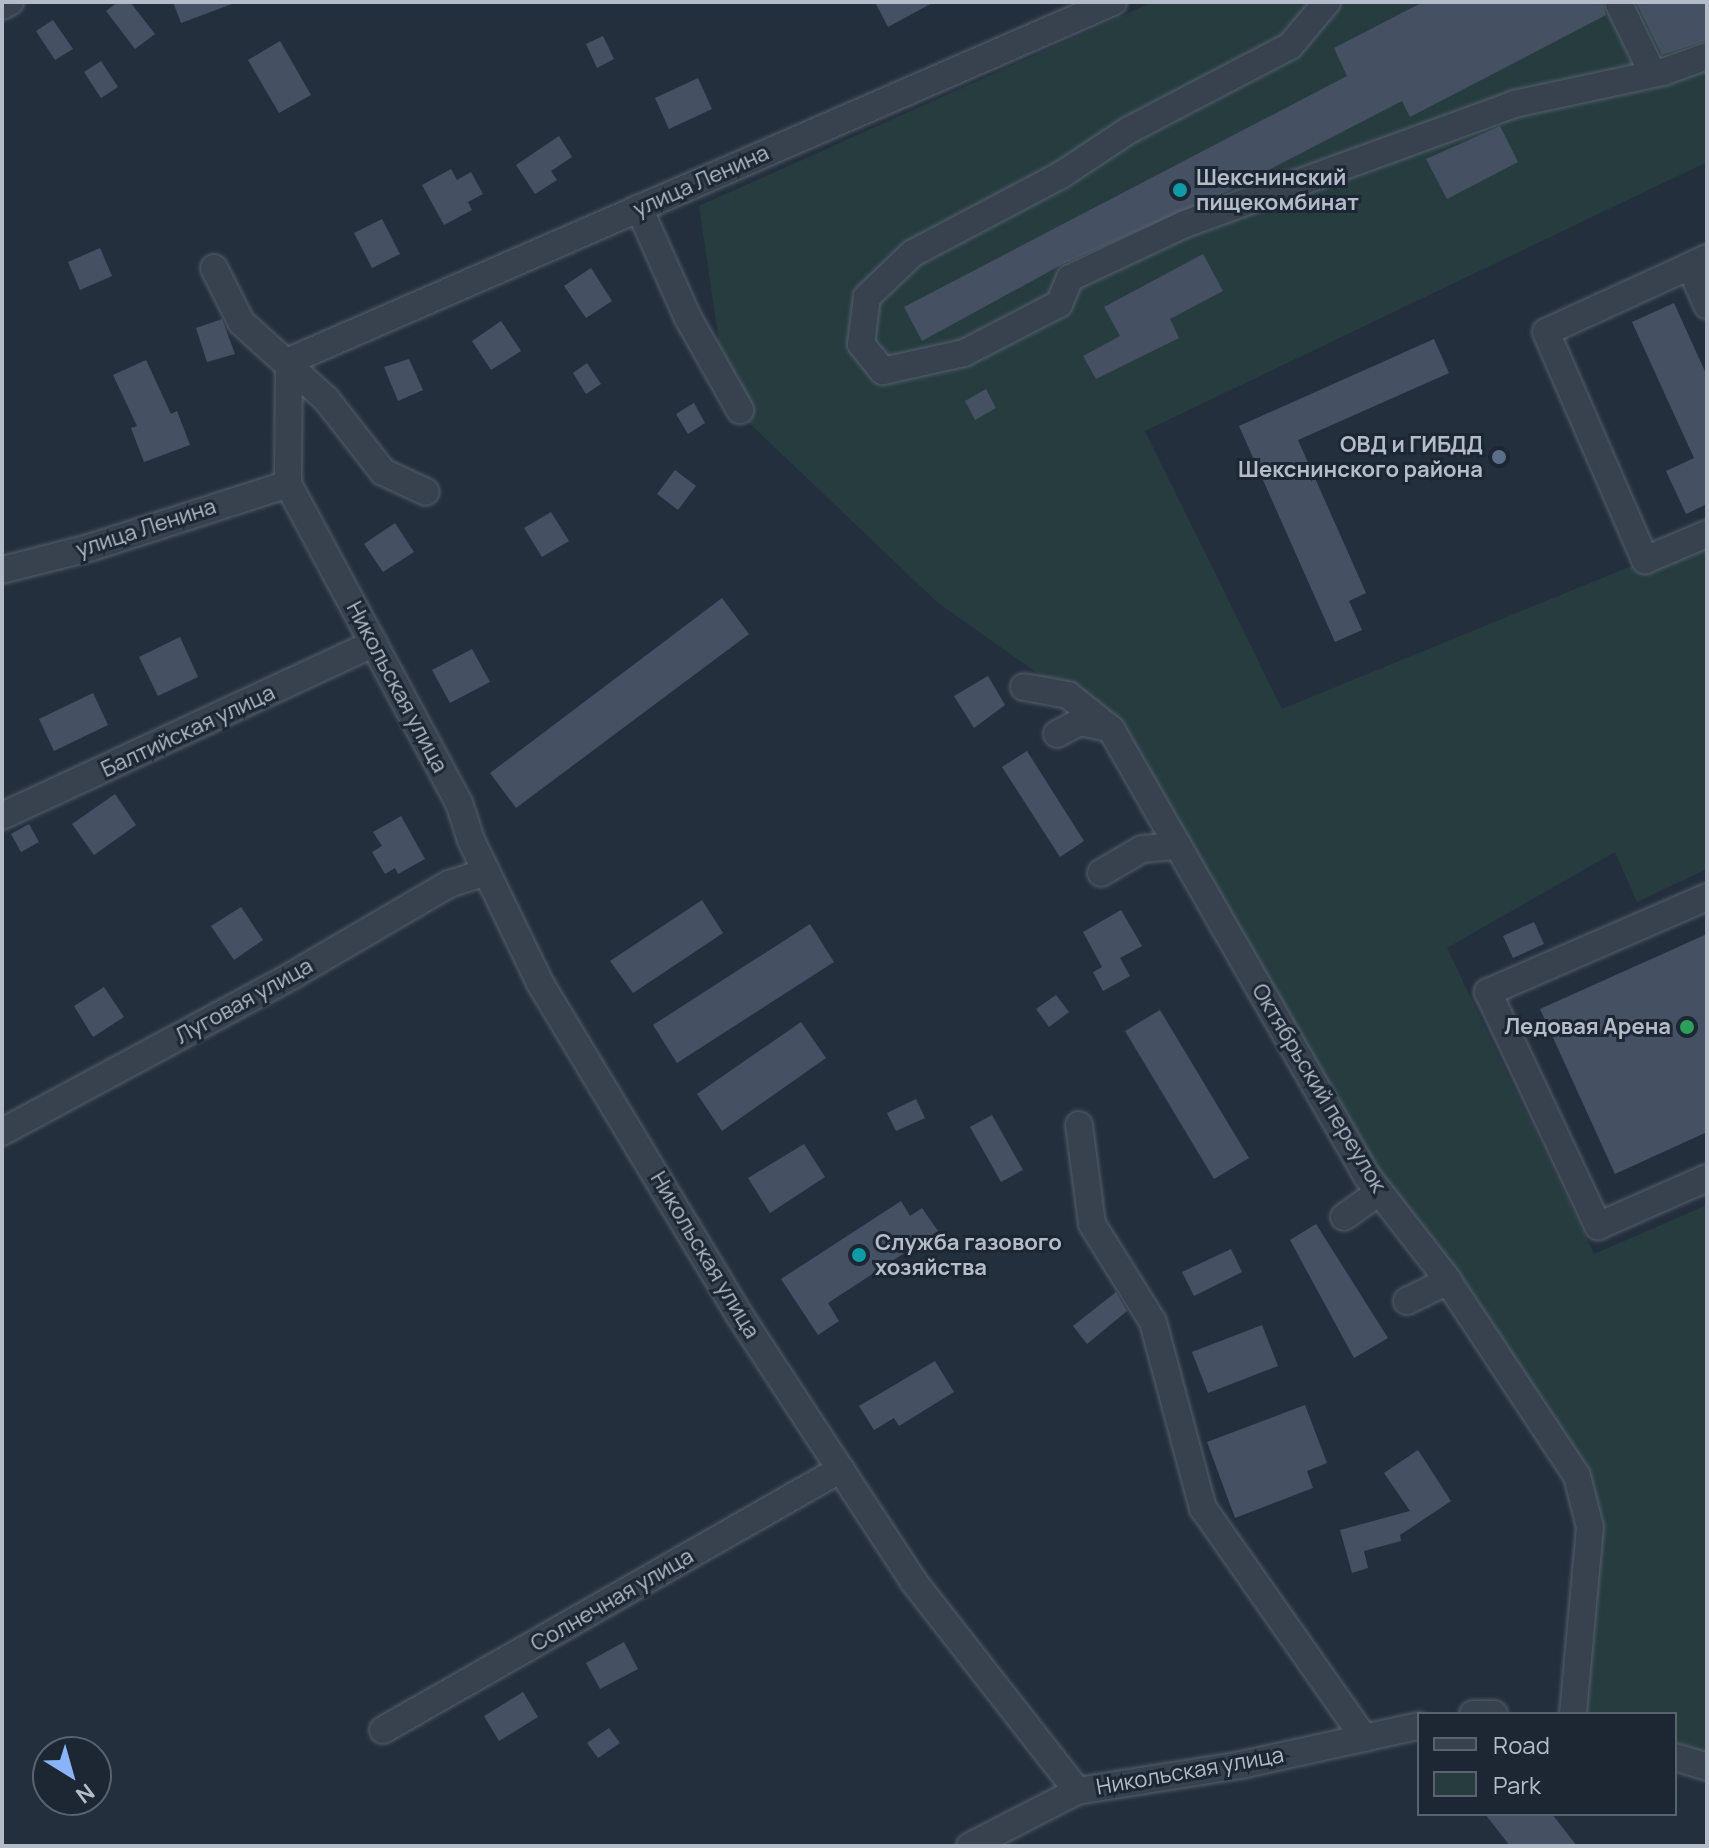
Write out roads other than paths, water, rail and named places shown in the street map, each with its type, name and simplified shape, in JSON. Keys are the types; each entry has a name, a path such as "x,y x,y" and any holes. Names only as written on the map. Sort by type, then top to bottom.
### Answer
{"street":[{"path":"2,6 10,2"},
{"name":"улица Ленина","path":"289,361 1113,2"},
{"path":"1327,2 1290,46 1129,130 1061,175 913,253 867,297 861,344 883,371 964,353 1059,304 1070,278 1185,224 1514,104 1707,56"},
{"path":"1618,2 1652,72"},
{"path":"639,208 688,318 740,410"},
{"path":"1707,305 1698,262 1546,332 1645,560 1707,534"},
{"path":"214,268 241,322 289,361 383,472 426,492"},
{"name":"Никольская улица","path":"289,361 288,484 459,803 486,872 540,983 740,1316 914,1582 1077,1791 1241,1765 1417,1726"},
{"name":"улица Ленина","path":"2,570 92,547 288,484"},
{"name":"Балтийская улица","path":"2,816 374,643"},
{"name":"Октябрьский переулок","path":"1024,687 1068,695 1111,729 1379,1192 1448,1281 1577,1476 1590,1527 1573,1712"},
{"path":"1057,734 1080,722 1111,729"},
{"path":"1101,873 1142,849 1178,846"},
{"name":"Луговая улица","path":"2,1132 293,975 449,884 486,872"},
{"path":"1707,897 1488,992 1598,1226 1707,1178"},
{"path":"1079,1125 1092,1224 1153,1322 1203,1508 1364,1738"},
{"path":"1344,1217 1379,1192"},
{"path":"1407,1301 1448,1281"},
{"name":"Солнечная улица","path":"383,1730 841,1469"},
{"path":"1677,1758 1707,1767"},
{"path":"970,1846 1077,1791"}],"place":[{"name":"Шекснинский пищекомбинат","path":"1180,190"},
{"name":"ОВД и ГИБДД Шекснинского района","path":"1499,457"},
{"name":"Ледовая Арена","path":"1687,1027"},
{"name":"Служба газового хозяйства","path":"859,1255"}]}
